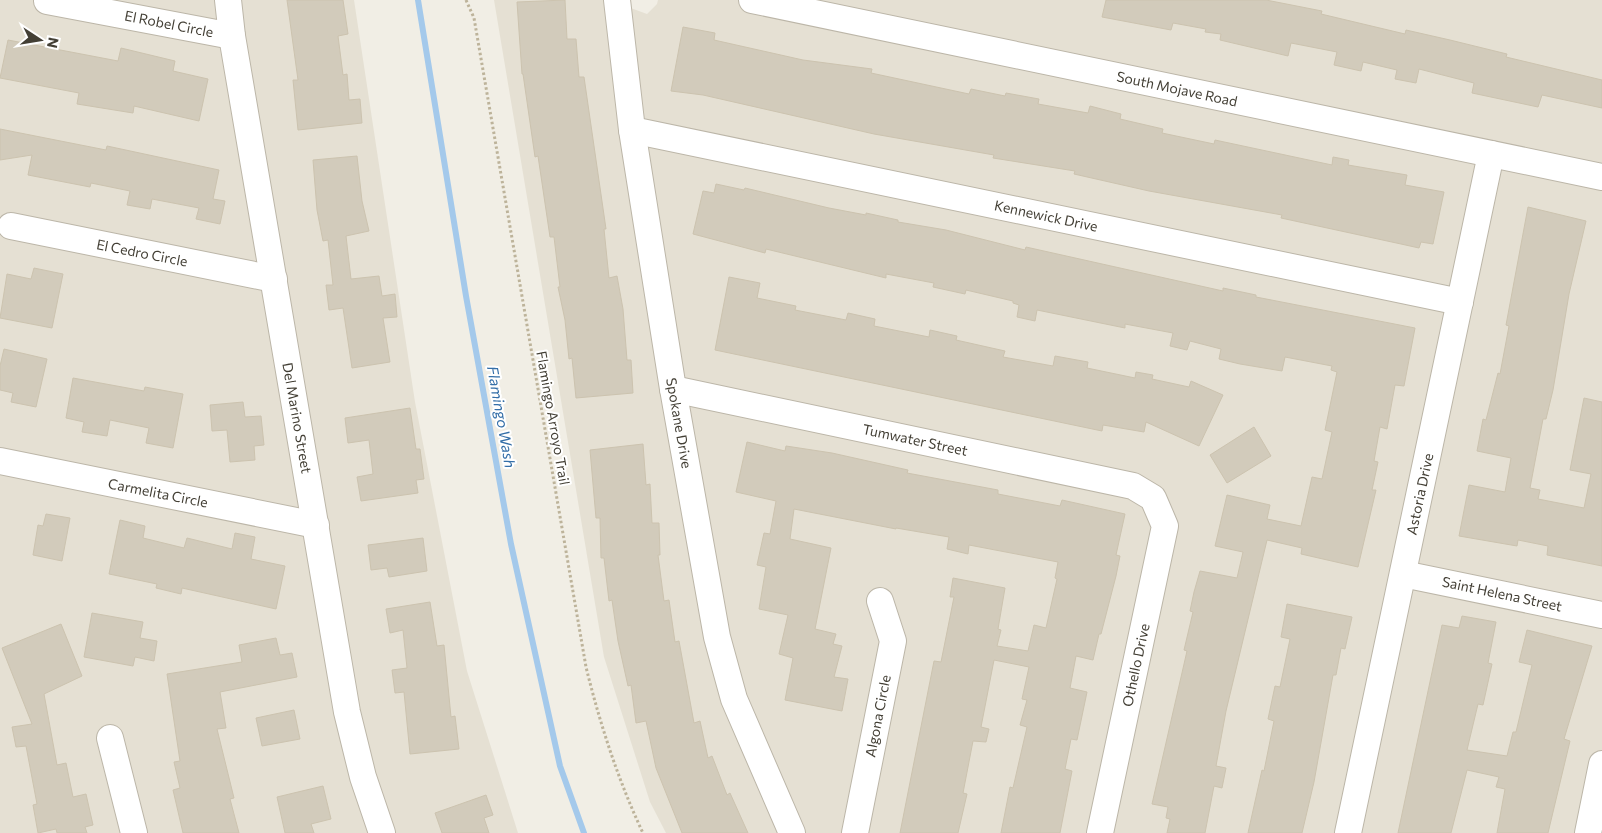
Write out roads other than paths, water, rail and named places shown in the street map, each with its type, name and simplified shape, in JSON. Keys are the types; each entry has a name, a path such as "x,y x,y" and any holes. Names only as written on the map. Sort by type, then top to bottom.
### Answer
{"street":[{"name":"Del Marino Street","path":"228,0 232,36 347,712 363,777 382,833"},
{"name":"Spokane Drive","path":"617,0 632,130 673,390 717,637 734,699 792,833"},
{"name":"El Robel Circle","path":"46,1 232,36"},
{"name":"South Mojave Road","path":"764,1 1602,177"},
{"name":"Kennewick Drive","path":"632,130 1460,302"},
{"name":"Astoria Drive","path":"1348,833 1491,154"},
{"name":"El Cedro Circle","path":"10,226 274,279"},
{"name":"Tumwater Street","path":"673,390 1133,486 1153,498"},
{"name":"Carmelita Circle","path":"0,461 316,525"},
{"name":"Othello Drive","path":"1100,833 1165,526 1153,498"},
{"name":"Saint Helena Street","path":"1403,574 1602,615"},
{"name":"Algona Circle","path":"855,833 893,641 880,601"},
{"path":"110,738 134,833"},
{"path":"1588,833 1602,764"}],"waterway":[{"name":"Flamingo Wash","path":"418,0 466,296 511,544 560,766 584,833"}]}
